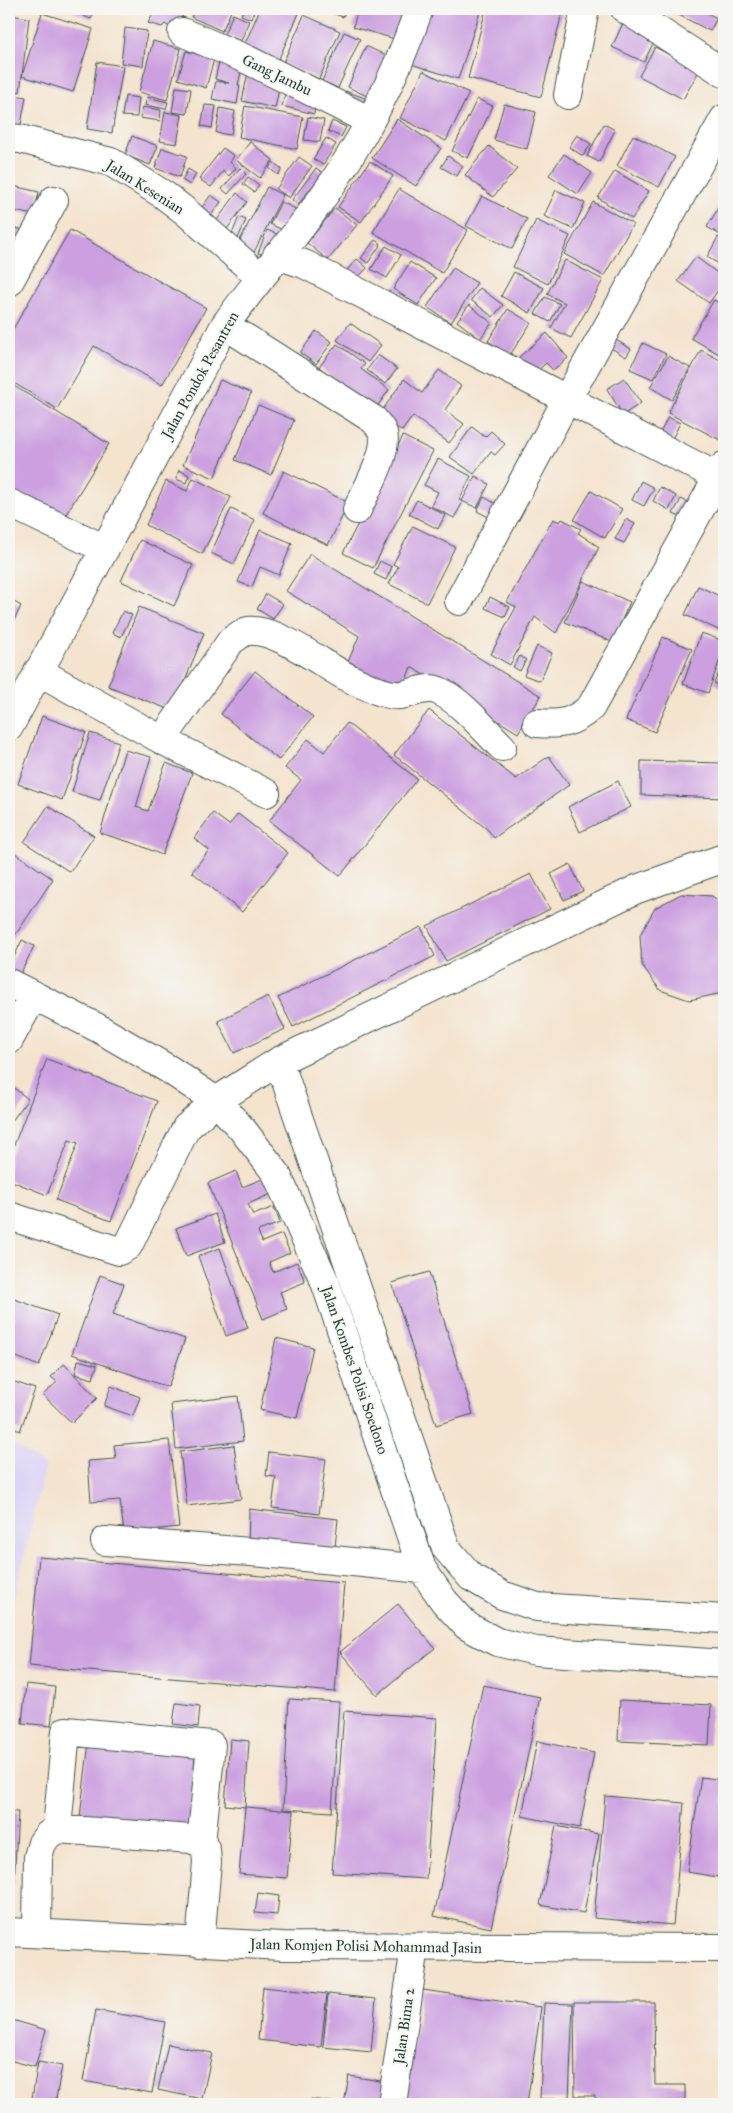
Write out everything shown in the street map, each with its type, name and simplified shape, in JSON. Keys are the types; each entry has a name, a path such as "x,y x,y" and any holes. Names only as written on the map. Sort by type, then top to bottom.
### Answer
{"street":[{"name":"Jalan Pondok Pesantren","path":"9,727 225,326 260,277 318,205 370,121 400,60 419,9"},
{"path":"568,94 585,9"},
{"path":"625,9 724,73"},
{"name":"Gang Jambu","path":"182,32 248,60 370,121"},
{"path":"459,601 566,399 724,119"},
{"name":"Jalan Kesenian","path":"9,138 20,139 111,162 185,210 260,277"},
{"path":"9,282 54,200"},
{"path":"277,255 304,264 566,399 721,472 591,707 578,719 556,725 538,723"},
{"path":"225,326 374,420 383,432 383,446 376,470 357,510"},
{"path":"9,502 105,549"},
{"path":"162,740 231,641 245,631 259,632 277,637 350,678 380,692 407,695 426,689 438,690 454,701 502,746"},
{"path":"38,671 162,740 266,793"},
{"path":"9,1216 119,1251 128,1246 186,1128 216,1101 279,1061 637,888 724,858"},
{"name":"Jalan Kombes Polisi Soedono","path":"9,983 106,1032 170,1070 216,1101 242,1129 276,1173 325,1282 422,1569 444,1600 467,1626 497,1642 536,1651 724,1664"},
{"path":"9,1040 34,994"},
{"path":"279,1061 446,1548 471,1577 502,1595 537,1607 724,1619"},
{"path":"105,1541 254,1552 422,1569"},
{"path":"57,1828 66,1731 211,1745 202,1843 206,1850 207,1862 200,1943"},
{"path":"37,1933 38,1857 42,1843 57,1828 191,1839 202,1843"},
{"name":"Jalan Komjen Polisi Mohammad Jasin","path":"9,1932 200,1943 415,1947 724,1948"},
{"name":"Jalan Bima 2","path":"392,2104 415,1947"}],"shaded area":[{"path":"9,1441 45,1466 9,1621"}],"building":[{"path":"67,9 96,9 91,19"},
{"path":"156,9 180,9 177,13 189,21 179,34 165,24 162,27 148,23"},
{"path":"195,9 232,9 222,31 191,17"},
{"path":"244,9 255,9 251,19 241,15"},
{"path":"260,9 294,9 300,11 277,63 243,48"},
{"path":"321,9 346,9 343,17"},
{"path":"358,9 404,9 395,39 353,27"},
{"path":"426,9 481,9 458,79 408,63"},
{"path":"486,9 563,9 541,97 468,78"},
{"path":"677,9 699,9 717,18 710,31 675,13"},
{"path":"42,13 93,29 73,92 22,76"},
{"path":"233,14 249,21 241,41 224,34"},
{"path":"11,15 29,18 20,92 9,90"},
{"path":"304,15 340,31 319,79 283,63"},
{"path":"624,21 656,37 644,62 612,47"},
{"path":"125,28 147,31 143,66 121,63"},
{"path":"344,32 360,39 338,88 322,81"},
{"path":"153,41 181,49 167,100 139,92"},
{"path":"366,46 389,57 371,98 348,87"},
{"path":"655,47 699,71 683,99 639,76"},
{"path":"186,51 214,59 206,88 178,79"},
{"path":"221,54 244,59 238,85 240,85 237,104 212,99 216,81 229,83 215,79"},
{"path":"97,62 123,66 112,133 87,129"},
{"path":"423,71 469,93 446,141 400,118"},
{"path":"248,72 281,79 275,108 242,101"},
{"path":"176,87 191,89 187,114 172,112"},
{"path":"286,90 317,97 314,114 282,106"},
{"path":"345,91 365,98 360,110 340,103"},
{"path":"9,94 26,97 20,130 9,129"},
{"path":"125,96 139,98 137,117 122,116"},
{"path":"147,97 168,102 166,109 145,105"},
{"path":"477,99 493,106 468,158 452,151"},
{"path":"504,104 536,112 527,149 494,140"},
{"path":"205,105 216,106 212,128 201,126"},
{"path":"245,106 303,117 297,149 239,137"},
{"path":"143,107 161,110 160,121 140,118"},
{"path":"220,108 235,111 231,135 216,133"},
{"path":"165,112 182,115 177,144 160,141"},
{"path":"308,117 324,120 320,142 304,140"},
{"path":"397,119 441,148 416,186 372,158"},
{"path":"332,121 346,127 341,137 328,131"},
{"path":"604,124 615,130 599,162 587,156"},
{"path":"577,135 591,144 583,156 569,147"},
{"path":"633,135 675,157 659,187 617,166"},
{"path":"132,136 158,146 150,165 125,155"},
{"path":"326,138 336,144 323,165 313,159"},
{"path":"250,142 273,160 260,178 236,160"},
{"path":"489,146 517,169 493,197 465,175"},
{"path":"162,148 187,156 180,177 155,168"},
{"path":"223,148 234,156 230,162 236,168 229,176 223,171 211,187 199,179"},
{"path":"564,154 592,173 578,194 549,175"},
{"path":"448,156 463,166 457,176 441,167"},
{"path":"299,157 312,166 289,198 276,189"},
{"path":"370,161 393,176 361,222 338,207"},
{"path":"273,162 282,169 278,175 269,168"},
{"path":"240,168 246,174 228,194 222,189"},
{"path":"316,168 323,173 298,205 292,200"},
{"path":"188,169 196,174 190,185 182,180"},
{"path":"615,171 649,191 632,219 598,198"},
{"path":"248,177 259,185 254,192 243,184"},
{"path":"9,185 39,192 34,215 9,210"},
{"path":"267,187 283,195 252,256 236,248"},
{"path":"399,189 468,230 442,273 373,232"},
{"path":"556,190 585,203 573,229 544,216"},
{"path":"237,193 247,202 227,229 217,220"},
{"path":"211,195 221,202 209,218 199,211"},
{"path":"482,196 527,219 512,249 466,226"},
{"path":"724,198 724,237 707,227"},
{"path":"281,202 296,209 285,231 270,224"},
{"path":"593,202 633,224 604,276 564,254"},
{"path":"335,208 357,225 328,260 307,243"},
{"path":"239,217 246,220 236,243 229,241"},
{"path":"536,220 570,236 548,284 513,267"},
{"path":"9,226 23,230 17,254 9,252"},
{"path":"70,230 206,308 162,385 94,346 57,409 9,380 9,336"},
{"path":"267,230 279,235 270,257 258,253"},
{"path":"718,237 724,241 724,267 707,257"},
{"path":"375,240 381,244 368,263 361,258"},
{"path":"386,246 401,255 387,278 371,269"},
{"path":"696,257 724,278 724,282 709,303 678,281"},
{"path":"357,259 367,268 356,280 346,271"},
{"path":"565,260 603,280 571,338 551,328 565,303 547,294"},
{"path":"410,262 436,278 418,305 393,289"},
{"path":"453,268 477,283 451,323 427,307"},
{"path":"514,272 544,288 530,313 501,296"},
{"path":"480,288 503,305 493,317 471,300"},
{"path":"545,297 560,304 550,322 535,314"},
{"path":"714,300 724,306 724,357 691,338"},
{"path":"469,305 492,323 480,339 457,321"},
{"path":"508,309 531,323 510,355 488,341"},
{"path":"350,323 381,345 368,362 337,340"},
{"path":"316,331 332,342 316,364 300,353"},
{"path":"547,333 568,358 553,370 546,363 534,374 519,357"},
{"path":"616,340 631,349 626,357 611,348"},
{"path":"643,343 666,354 653,379 630,369"},
{"path":"337,344 365,364 361,369 389,390 374,411 319,367"},
{"path":"701,350 724,362 724,442 668,413"},
{"path":"378,355 397,369 385,384 367,370"},
{"path":"668,356 690,368 672,400 650,387"},
{"path":"439,370 461,386 445,410 464,424 449,443 413,416 402,431 379,415 404,379 422,393"},
{"path":"624,378 641,403 623,415 607,389"},
{"path":"220,380 251,393 214,478 183,465"},
{"path":"9,383 109,444 60,524 9,493"},
{"path":"258,405 294,420 271,475 235,460"},
{"path":"668,417 680,423 669,445 657,439"},
{"path":"472,427 485,437 491,431 505,444 495,455 491,452 474,474 450,457"},
{"path":"403,436 433,451 373,568 343,553"},
{"path":"438,459 471,476 459,500 463,502 454,518 431,506 438,492 424,485"},
{"path":"179,470 189,475 186,483 176,479"},
{"path":"284,471 349,503 328,545 263,513"},
{"path":"475,476 489,484 477,508 462,501"},
{"path":"193,478 231,497 202,554 146,525 166,481 187,491"},
{"path":"641,481 654,488 644,506 632,500"},
{"path":"660,487 676,496 669,510 653,501"},
{"path":"591,491 622,509 605,538 574,520"},
{"path":"484,497 500,506 494,520 477,511"},
{"path":"681,499 699,507 692,522 673,514"},
{"path":"417,500 445,515 438,529 409,514"},
{"path":"231,509 255,520 234,564 211,553"},
{"path":"553,519 560,522 562,519 581,529 578,533 599,547 556,633 535,617 510,665 491,654 516,607 507,602"},
{"path":"626,519 635,524 624,543 615,539"},
{"path":"413,526 455,547 427,603 389,584 398,567 393,564"},
{"path":"260,530 292,543 279,575 260,567 252,587 238,582"},
{"path":"140,540 193,565 174,606 121,581"},
{"path":"310,554 541,696 518,733 411,667 401,692 345,669 359,636 286,591"},
{"path":"380,561 392,567 386,580 374,574"},
{"path":"583,581 630,602 612,642 565,622"},
{"path":"698,586 724,598 724,624 721,631 685,615"},
{"path":"266,594 283,604 273,619 257,609"},
{"path":"490,597 510,607 505,617 485,608"},
{"path":"9,599 21,606 9,630"},
{"path":"139,607 204,633 173,711 108,686"},
{"path":"123,611 132,615 121,637 112,633"},
{"path":"701,633 724,641 724,648 708,693 683,684"},
{"path":"663,637 692,649 655,732 626,720"},
{"path":"537,646 552,653 540,681 524,675"},
{"path":"520,656 526,660 520,671 513,667"},
{"path":"724,661 724,688 714,683"},
{"path":"255,671 313,717 279,760 221,714"},
{"path":"429,710 516,779 549,756 569,785 494,838 488,830 394,755"},
{"path":"42,716 86,732 62,800 18,784"},
{"path":"347,723 417,779 340,876 269,821 301,780 285,768 308,739 324,752"},
{"path":"90,733 119,742 100,800 72,792"},
{"path":"125,750 151,757 136,807 148,811 166,763 192,773 162,855 136,844 100,833"},
{"path":"641,761 724,763 724,798 641,795"},
{"path":"618,781 631,807 580,832 568,807"},
{"path":"48,806 94,836 70,872 24,842"},
{"path":"213,813 229,825 238,814 288,853 242,912 192,872 209,850 194,838"},
{"path":"9,849 53,879 12,940 9,937"},
{"path":"570,864 583,891 564,900 551,874"},
{"path":"531,874 550,909 446,961 427,926"},
{"path":"681,894 712,896 724,905 724,988 718,994 689,1000 660,990 642,965 640,935 655,908"},
{"path":"421,927 435,956 293,1027 278,998"},
{"path":"22,940 34,946 19,977 9,972 9,968"},
{"path":"268,996 285,1029 234,1053 218,1021"},
{"path":"47,1059 157,1101 111,1221 56,1200 78,1143 69,1140 47,1195 9,1180 9,1158"},
{"path":"9,1084 28,1099 9,1125"},
{"path":"236,1171 242,1187 265,1178 271,1194 248,1204 253,1215 274,1207 280,1223 258,1231 262,1242 282,1234 290,1253 269,1262 273,1272 297,1262 305,1282 280,1292 287,1309 263,1319 208,1183"},
{"path":"215,1214 225,1242 186,1256 176,1228"},
{"path":"220,1248 248,1328 226,1336 198,1256"},
{"path":"429,1272 473,1414 436,1425 392,1283"},
{"path":"100,1275 124,1284 113,1314 185,1339 168,1387 72,1354"},
{"path":"9,1297 58,1315 39,1366 9,1354"},
{"path":"276,1338 313,1347 297,1418 260,1410"},
{"path":"78,1360 97,1365 93,1379 75,1374"},
{"path":"64,1364 97,1398 72,1423 43,1395 57,1382 51,1377"},
{"path":"9,1380 35,1389 20,1431 9,1426"},
{"path":"111,1386 140,1397 133,1416 104,1406"},
{"path":"238,1396 243,1441 176,1449 171,1404"},
{"path":"169,1440 179,1527 124,1533 120,1500 91,1502 88,1461 116,1459 114,1445"},
{"path":"234,1445 241,1499 187,1506 180,1452"},
{"path":"269,1452 326,1459 319,1514 272,1508 276,1477 266,1476"},
{"path":"249,1509 338,1519 334,1556 248,1549"},
{"path":"39,1557 344,1583 335,1692 29,1666"},
{"path":"398,1604 435,1648 377,1695 340,1652"},
{"path":"26,1684 55,1687 51,1726 22,1723"},
{"path":"483,1685 540,1697 491,1928 434,1916"},
{"path":"289,1699 339,1702 332,1812 283,1809"},
{"path":"620,1700 711,1705 709,1745 618,1741"},
{"path":"176,1703 200,1706 198,1727 173,1724"},
{"path":"344,1711 437,1718 426,1879 332,1873"},
{"path":"230,1739 249,1741 245,1807 225,1805"},
{"path":"89,1741 195,1752 191,1828 80,1817"},
{"path":"537,1741 594,1753 580,1828 522,1816"},
{"path":"701,1777 724,1780 724,1878 687,1872"},
{"path":"605,1796 684,1803 673,1925 594,1918"},
{"path":"245,1807 293,1811 287,1878 239,1874"},
{"path":"9,1812 18,1812 14,1883 9,1882"},
{"path":"556,1826 599,1834 584,1913 540,1905"},
{"path":"258,1893 279,1896 277,1915 255,1913"},
{"path":"263,1987 327,1994 321,2047 258,2040"},
{"path":"423,1990 541,2007 527,2104 403,2104"},
{"path":"328,1994 376,1999 371,2052 323,2047"},
{"path":"574,2002 654,2002 655,2085 685,2085 685,2104 595,2104 595,2096 575,2096"},
{"path":"544,2003 573,2004 569,2099 540,2099"},
{"path":"96,2010 165,2022 152,2093 83,2081"},
{"path":"9,2019 46,2030 35,2067 9,2060"},
{"path":"168,2044 212,2053 202,2099 158,2090"},
{"path":"38,2062 62,2066 55,2104 31,2104"},
{"path":"349,2076 387,2082 383,2104 344,2104"},
{"path":"311,2099 337,2103 310,2104"}]}
